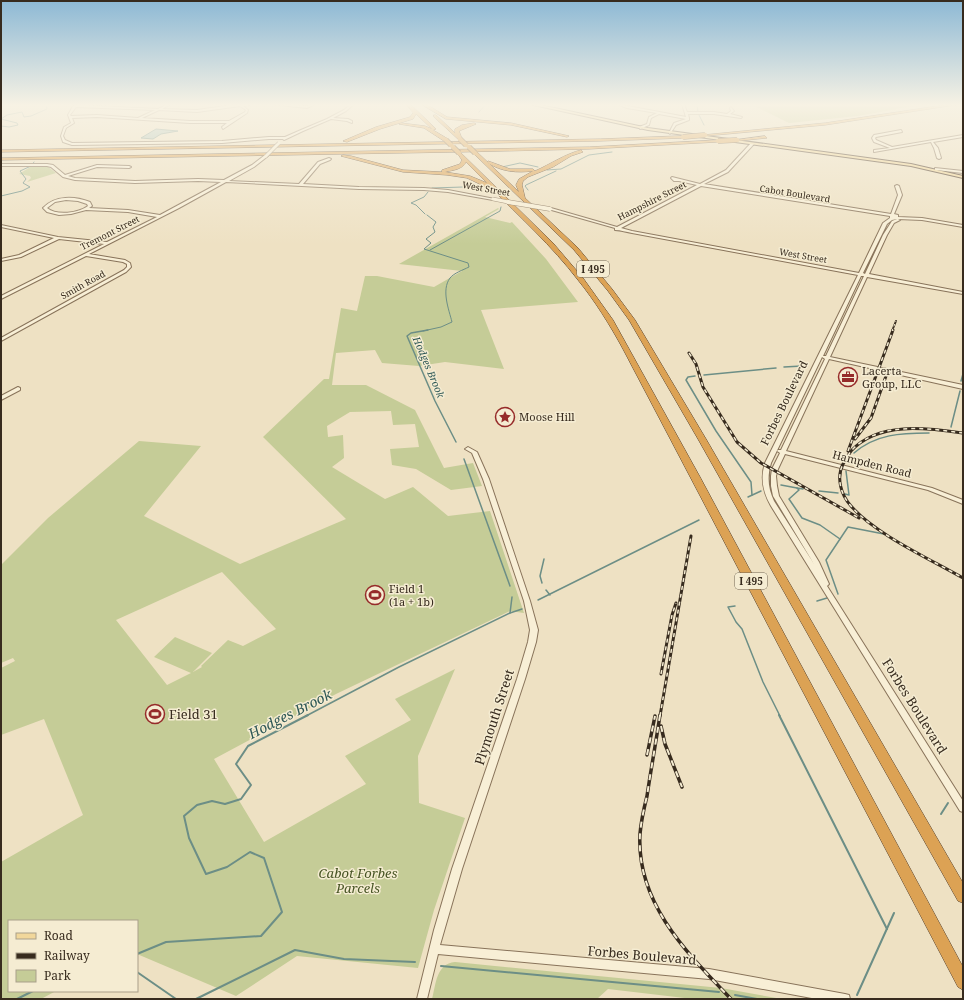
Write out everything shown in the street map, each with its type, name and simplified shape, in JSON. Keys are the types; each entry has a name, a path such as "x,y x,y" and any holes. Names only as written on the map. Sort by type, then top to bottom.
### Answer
{"highway":[{"path":"1,151 13,151"},
{"path":"1,159 372,151"},
{"path":"426,151 403,153 386,159 385,163 403,170 423,172 444,171 462,165 464,160 459,153"},
{"name":"I 495","path":"456,151 540,232 570,265 598,303 627,349 963,982"},
{"name":"I 495","path":"472,151 560,233 592,267 628,315 649,348 963,896"},
{"path":"474,153 498,167 515,171 544,167 553,162 552,156 526,151"},
{"path":"525,200 520,187 522,179 529,174 551,166 570,154 583,151"},
{"path":"302,153 347,157 409,172 468,176 482,182 508,201"}],"main road":[{"path":"801,151 915,166 963,177"}],"street":[{"name":"Tremont Street","path":"1,298 226,181 273,151"},
{"name":"Hampshire Street","path":"616,229 727,171 746,151"},
{"path":"937,151 939,158"},
{"path":"300,185 319,163 329,159"},
{"name":"West Street","path":"1,165 36,164 52,166 64,176 75,179 124,182 190,180 433,190 550,209 616,229 963,293"},
{"path":"64,176 97,166 129,167"},
{"path":"936,169 963,172"},
{"name":"Cabot Boulevard","path":"677,180 700,186 892,218 912,219"},
{"name":"Cabot Boulevard","path":"700,186 871,213 892,218"},
{"path":"897,186 900,195 892,218 912,219"},
{"path":"86,209 90,206 89,203 73,199 55,202 45,208 50,212 62,214 86,209 126,211 160,216"},
{"path":"871,213 883,218 885,223"},
{"name":"Forbes Boulevard","path":"892,218 775,449 767,467 764,479 767,494 792,536 960,798 963,808"},
{"name":"Forbes Boulevard","path":"833,598 816,562 776,496 773,479 775,469 828,358 885,223 892,218 912,219 963,228"},
{"path":"1,226 58,238 109,243"},
{"path":"1,260 20,256 58,238"},
{"name":"Smith Road","path":"1,340 125,271 129,267 128,263 122,260 86,255"},
{"path":"821,356 963,387"},
{"path":"1,398 18,389"},
{"name":"Plymouth Street","path":"422,999 434,949 457,869 521,679 534,630 527,600 486,479 474,452 468,449"},
{"name":"Hampden Road","path":"775,449 930,489 963,502"},
{"path":"767,467 775,469"},
{"name":"Forbes Boulevard","path":"434,949 709,974 845,999"}],"green space":[{"path":"32,166 47,166 56,173 27,182 31,178 30,176 19,174"},
{"name":"Cabot Forbes Parcels","path":"498,208 499,209 485,217 510,223 512,222 546,259 578,302 481,310 504,369 445,362 419,366 382,363 375,350 336,353 332,385 366,385 415,410 444,468 473,463 482,486 451,490 416,469 392,465 390,449 419,447 415,424 393,425 391,411 350,412 327,426 328,437 343,435 344,458 332,467 385,499 413,487 448,516 490,511 524,613 510,611 336,694 214,759 264,842 366,784 345,756 411,720 395,699 455,669 418,756 419,803 465,818 434,910 418,968 297,956 236,996 138,954 138,920 8,920 8,992 54,992 41,999 1,999 1,862 83,815 44,719 1,735 1,668 15,661 13,658 1,663 1,565 48,518 139,441 201,446 144,516 240,564 346,519 263,437 324,379 329,379 341,308 357,311 365,276 377,276 434,287 462,271 399,264","holes":["222,572 276,629 243,646 228,640 201,666 202,667 193,672 212,653 175,637 154,657 191,673 167,685 116,620"]},
{"path":"455,962 721,988 782,999 693,999 608,989 597,999 432,999 440,971 449,964"}],"waterway":[{"name":"Hodges Brook","path":"547,170 561,169 589,155 612,152"},
{"path":"1,196 22,191 30,187 23,183 26,179 20,171 31,166 34,162"},
{"name":"Hodges Brook","path":"502,167 520,163 538,167"},
{"path":"528,190 525,186 526,185 556,171"},
{"name":"Hodges Brook","path":"432,188 463,187 473,185"},
{"name":"Hodges Brook","path":"425,214 416,205 411,203 424,197 428,192"},
{"path":"430,250 500,211 501,207"},
{"name":"Hodges Brook","path":"426,330 441,327 452,322 446,300 447,283 454,275 469,267 468,263 424,249 431,243 426,239 435,232 433,227 436,222 427,215"},
{"name":"Hodges Brook","path":"426,330 411,333 407,336 435,401 456,442"},
{"path":"784,367 802,366"},
{"path":"704,375 776,368"},
{"path":"961,381 963,374"},
{"path":"695,376 688,377 686,380 716,431 751,482 752,495"},
{"path":"951,427 960,391"},
{"path":"854,453 880,438 899,434 929,433"},
{"name":"Hodges Brook","path":"464,459 510,586"},
{"path":"845,494 849,495 846,471"},
{"path":"781,485 797,488"},
{"path":"797,488 803,489"},
{"path":"797,488 799,490 789,499 802,518 820,525 840,539"},
{"path":"748,497 761,491"},
{"path":"819,491 838,493"},
{"path":"549,594 699,520"},
{"path":"840,539 848,527 884,534"},
{"path":"838,594 826,560 840,539"},
{"path":"542,583 540,576 544,559"},
{"path":"546,590 549,594"},
{"path":"538,600 549,594"},
{"name":"Hodges Brook","path":"510,613 512,597"},
{"path":"817,601 827,598"},
{"path":"735,606 728,607 736,622 742,629 763,682 780,716"},
{"path":"510,613 522,609"},
{"name":"Hodges Brook","path":"306,716 399,667 510,613"},
{"name":"Hodges Brook","path":"138,954 166,942 261,936 282,912 264,858 250,852 227,867 206,874 189,838 184,816 197,805 212,801 225,804 241,799 251,785 236,764 248,746 308,715"},
{"path":"779,715 887,929"},
{"path":"941,814 948,803"},
{"path":"887,929 894,913"},
{"path":"857,995 887,929"},
{"path":"196,999 295,950 344,959 415,962"},
{"path":"441,966 719,992"},
{"path":"138,973 176,999"},
{"name":"Hodges Brook","path":"17,999 31,992"},
{"path":"735,995 757,999"}],"railway":[{"path":"892,331 896,321"},
{"path":"848,451 893,330"},
{"path":"689,353 696,364 703,387 737,442 761,463 859,518"},
{"path":"855,439 871,418 886,376"},
{"path":"963,433 934,429 904,429 875,435 862,441 851,451 843,464 840,475 842,492 847,502 861,516 888,536 963,578"},
{"path":"660,716 691,536"},
{"path":"661,674 672,615 676,603"},
{"path":"660,715 640,834 641,859 646,882 655,904 682,945 731,999"},
{"path":"647,755 655,716"},
{"path":"661,726 665,744 682,787"}],"place":[{"name":"Lacerta Group, LLC","path":"848,377"},
{"name":"Moose Hill","path":"505,417"},
{"name":"Field 1 (1a + 1b)","path":"375,595"},
{"name":"Field 31","path":"155,714"}]}
